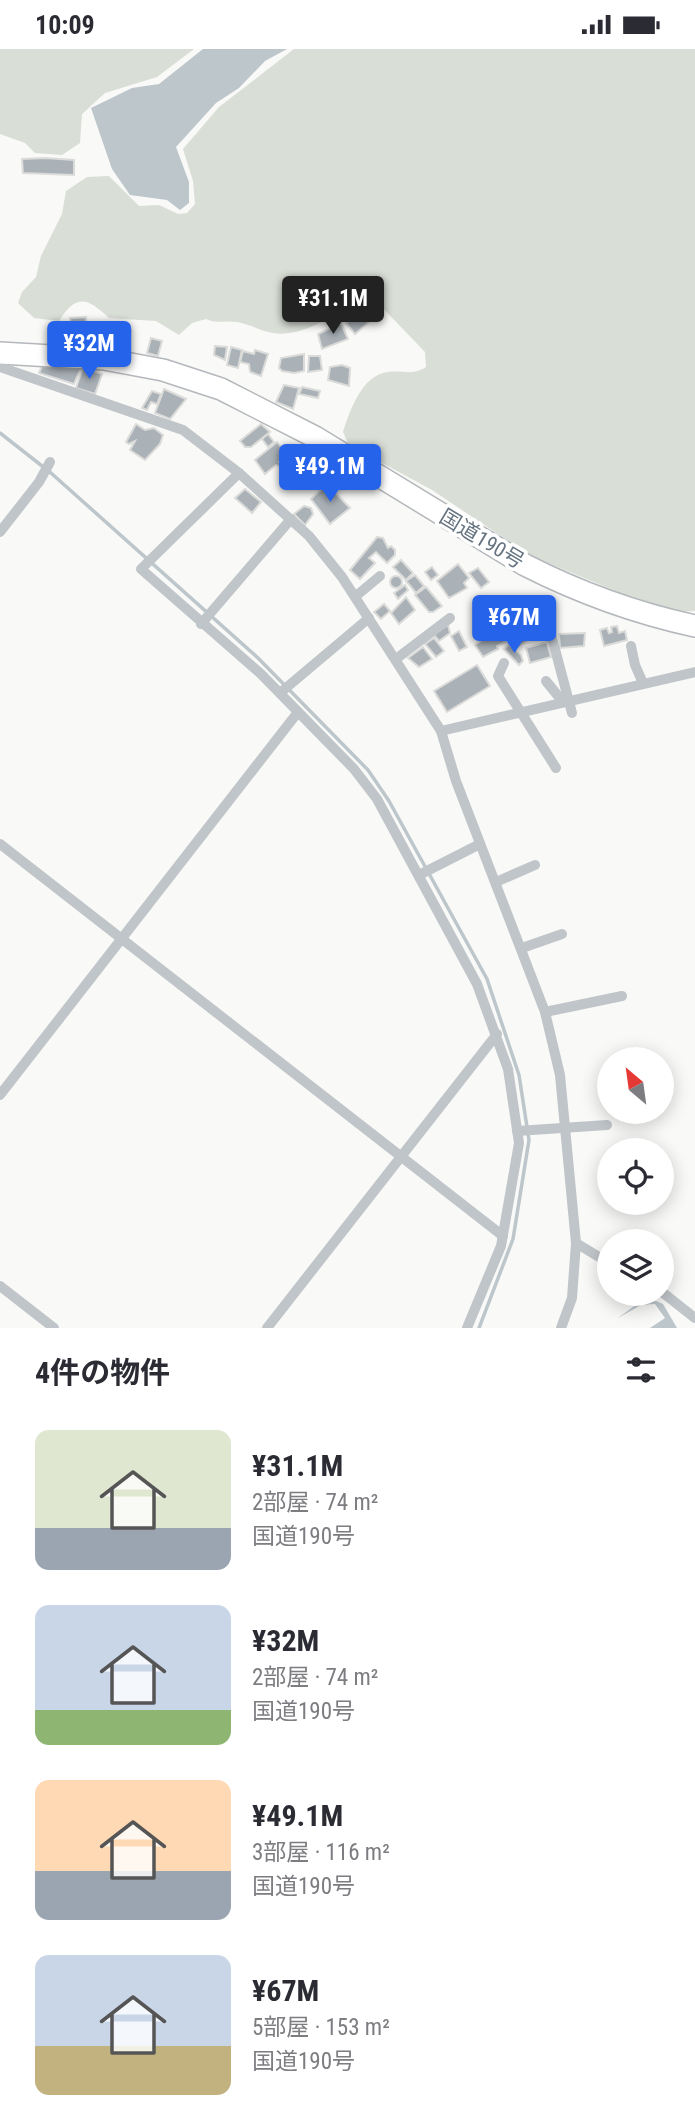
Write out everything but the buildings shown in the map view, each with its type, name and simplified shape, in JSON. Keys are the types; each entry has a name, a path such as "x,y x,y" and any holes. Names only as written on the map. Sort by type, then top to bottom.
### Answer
{"highway":[{"name":"国道190号","path":"0,353 70,355 114,361 163,370 221,389 314,437 524,565 559,583 641,614 695,626"}],"street":[{"path":"0,367 183,430 239,473 309,536 356,596 441,731 480,844 545,1012 560,1075 576,1243 572,1298 561,1328"},
{"path":"0,532 39,482 50,462"},
{"path":"239,473 141,569 280,693 362,779 377,799 477,984 508,1069 519,1143 503,1236 467,1328"},
{"path":"201,624 291,519"},
{"path":"356,596 380,576"},
{"path":"280,693 369,618"},
{"path":"396,660 450,618"},
{"path":"551,634 568,705"},
{"path":"631,646 643,684"},
{"path":"504,663 498,676 556,768"},
{"path":"441,731 568,705 695,672"},
{"path":"546,681 568,705"},
{"path":"0,1095 298,712"},
{"path":"0,843 503,1236"},
{"path":"419,875 480,844"},
{"path":"496,882 535,865"},
{"path":"522,948 562,934"},
{"path":"545,1012 622,996"},
{"path":"267,1328 497,1034"},
{"path":"517,1131 607,1125"},
{"path":"576,1243 597,1256"},
{"path":"0,1286 54,1328"},
{"path":"674,1302 695,1318"}],"shaded area":[{"path":"0,49 194,49 157,77 105,93 82,114 80,143 62,155 35,153 25,143 0,134"},
{"path":"203,49 287,49 265,61 239,88 216,103 176,147 189,182 189,203 180,210 167,200 130,195 112,169 91,108 132,88 159,84"},
{"path":"294,49 695,49 695,611 680,612 618,592 531,556 432,490 349,445 343,432 353,404 364,387 379,375 388,372 412,372 426,367 425,352 374,299 362,297 320,323 285,334 237,322 206,319 192,323 179,335 156,321 109,318 94,306 82,301 71,306 59,321 34,318 18,303 22,292 36,277 41,256 62,214 66,191 87,177 109,176 139,206 159,205 178,214 187,213 195,204 193,181 183,149 219,107"},
{"path":"656,1306 664,1306 677,1328 650,1328 665,1318"}],"waterway":[{"path":"0,433 51,473 258,658 368,770 389,801 487,979 519,1075 529,1140 513,1239 479,1328"}]}
